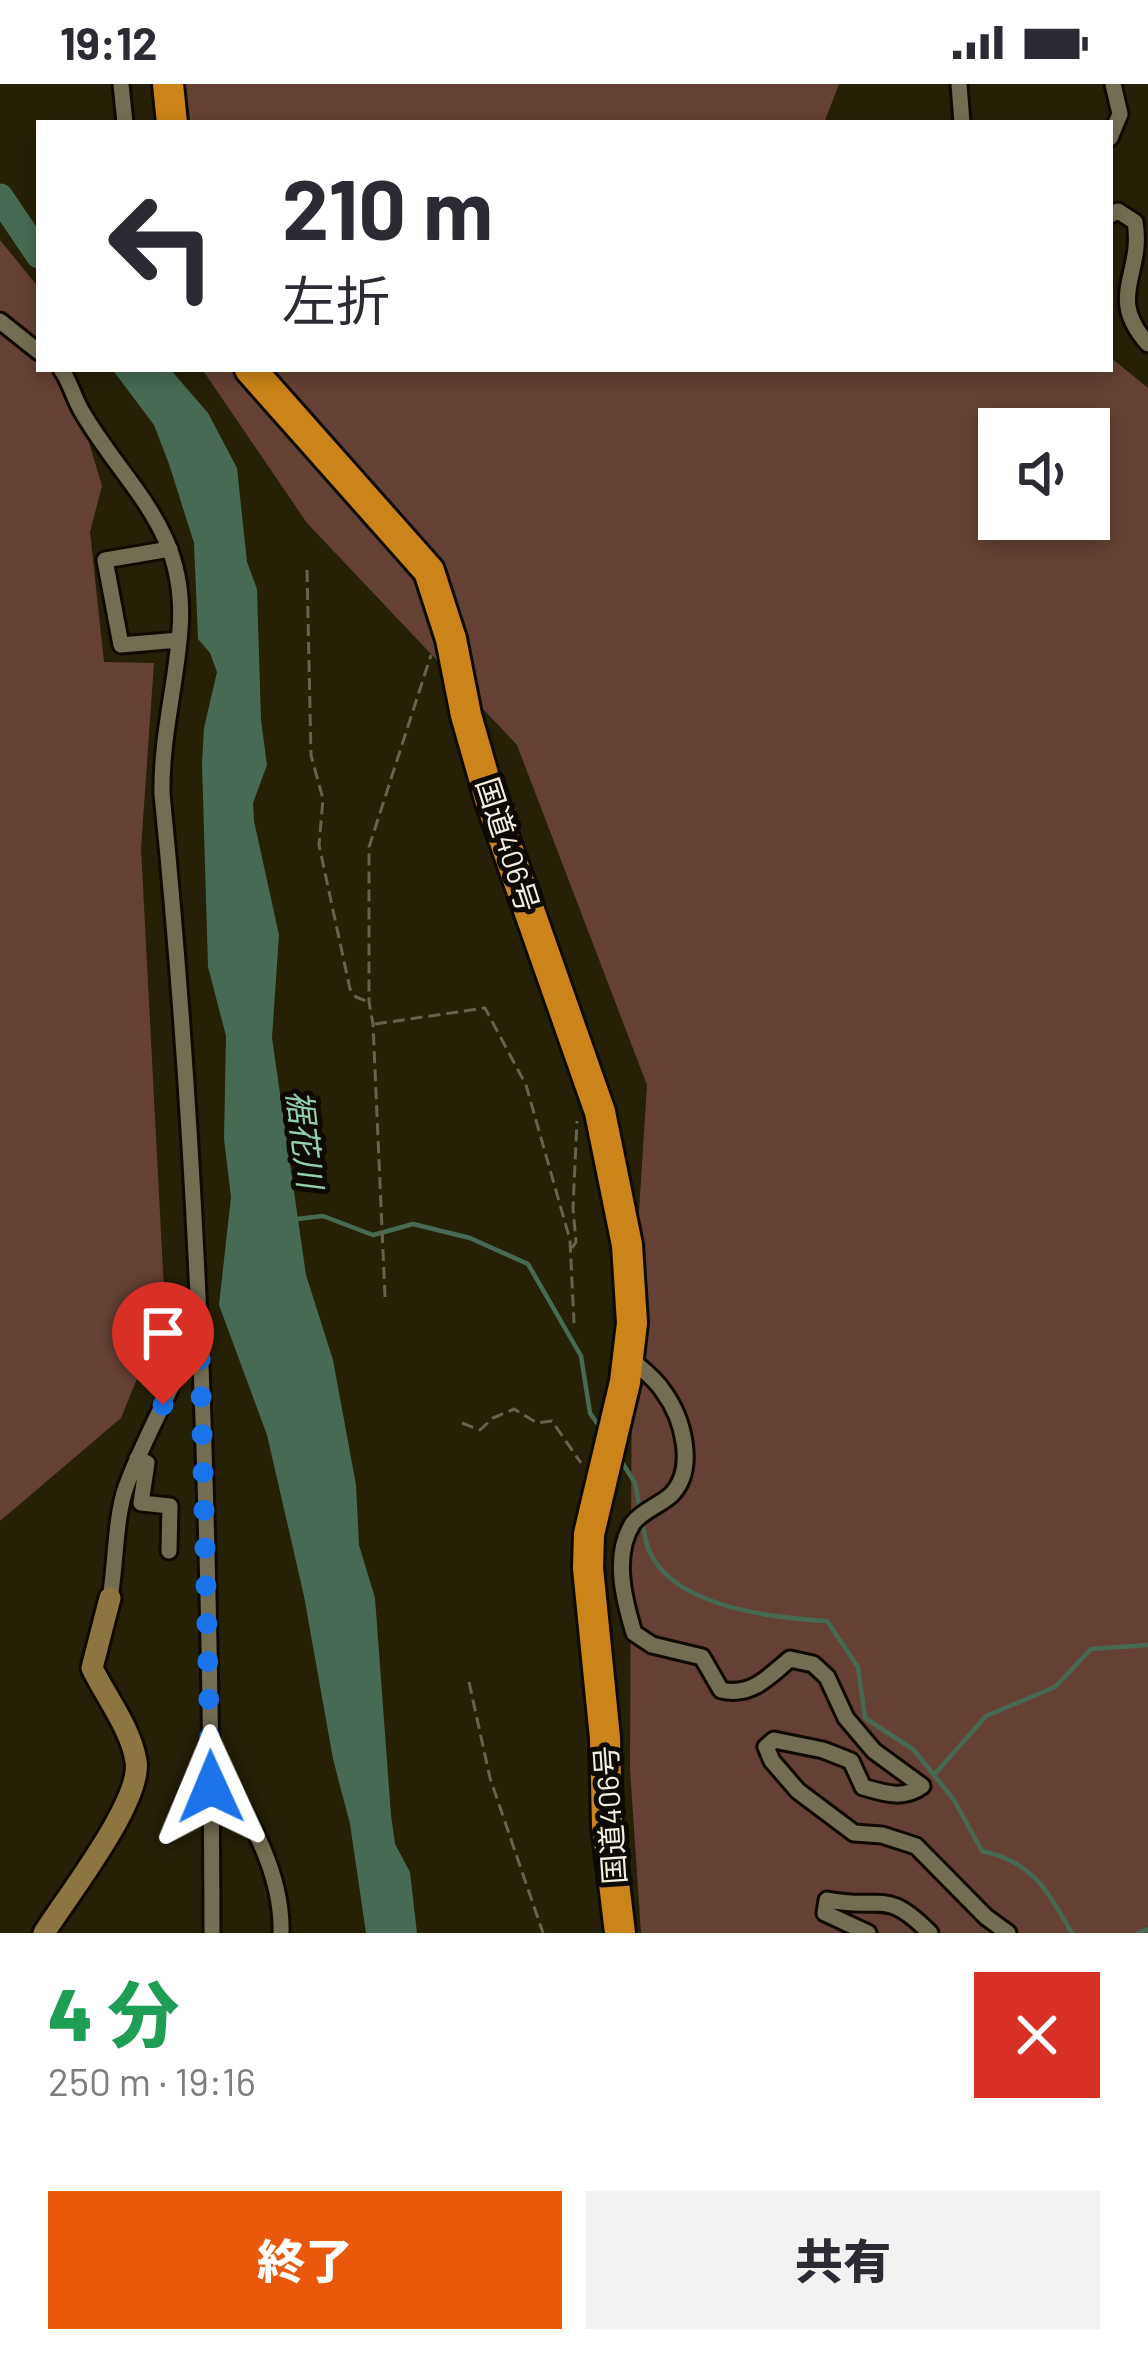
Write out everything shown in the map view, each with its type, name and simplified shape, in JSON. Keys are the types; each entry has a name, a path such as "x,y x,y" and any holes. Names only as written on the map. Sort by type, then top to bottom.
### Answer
{"highway":[{"path":"167,84 172,120"},
{"name":"国道406号","path":"253,372 429,571 490,799 600,1112 627,1245 632,1323 628,1370 593,1476 589,1534 607,1825 620,1933"}],"street":[{"path":"121,84 125,120"},
{"path":"958,84 962,120"},
{"path":"1113,84 1120,114 1113,131"},
{"path":"1113,214 1118,211 1135,221 1138,241 1125,305 1128,319 1148,344"},
{"path":"0,321 36,350"},
{"path":"65,372 81,409 142,494 170,549 180,587 179,640 161,794 187,1082 199,1310 212,1933"},
{"path":"170,549 105,560 121,645 179,640"},
{"path":"44,1933 118,1821 136,1772 131,1744 92,1668 110,1598 123,1493 184,1364 199,1310"},
{"path":"628,1370 664,1392 687,1462 685,1475 671,1494 634,1522 624,1549 622,1592 634,1633 652,1645 702,1657 721,1690 736,1694 757,1687 790,1659 813,1664 826,1677 846,1718 874,1751 922,1786 910,1794 863,1787 851,1761 774,1740 766,1747 772,1761 799,1791 854,1833 882,1835 916,1846 1008,1933"},
{"path":"137,1458 147,1463 141,1503 170,1505 169,1551"},
{"path":"210,1751 254,1826 282,1904 281,1933"},
{"path":"868,1933 825,1913 827,1900 904,1907 930,1933"}],"path":[{"path":"307,570 311,755 323,800 319,845 350,988 356,997 369,1002"},
{"path":"385,1297 374,1024 369,1002 369,847 435,645 441,610"},
{"path":"374,1024 485,1008 526,1085 571,1249 574,1323"},
{"path":"571,1249 576,1242 577,1120"},
{"path":"462,1423 480,1430 514,1409 537,1423 552,1421 593,1476"},
{"path":"469,1682 490,1778 543,1933"}],"shaded area":[{"path":"179,84 839,84 825,120 179,120"},
{"path":"0,240 36,284 36,372 68,372 102,486 90,532 104,662 154,663 141,848 165,1310 121,1418 0,1521"},
{"path":"1113,359 1148,388 1148,1933 641,1933 630,1769 632,1323 647,1085 517,745 307,523 204,372 1113,372"},
{"path":"114,372 173,372 208,413 237,468 247,562 257,589 267,765 253,803 254,821 279,935 272,1038 306,1275 333,1360 356,1485 359,1545 375,1598 391,1815 395,1844 410,1872 417,1933 366,1933 350,1824 267,1435 219,1305 231,1197 224,1139 226,1036 208,967 202,763 204,728 217,672 198,639 194,543 154,425"}],"waterway":[{"name":"裾花川","path":"0,197 36,251"},
{"path":"297,1219 323,1216 373,1235 413,1224 470,1238 528,1264 581,1356 590,1413 601,1429"},
{"path":"620,1459 635,1483 640,1509"},
{"path":"642,1520 648,1548 678,1584 726,1606 827,1621 858,1667 865,1718 914,1750 954,1800 982,1851 1014,1863 1037,1880 1072,1933"},
{"path":"934,1775 986,1716 1055,1687 1091,1649 1148,1645"},
{"path":"1138,1933 1148,1929"}],"route":[{"path":"163,1405 184,1364 199,1310 211,1787"}]}
